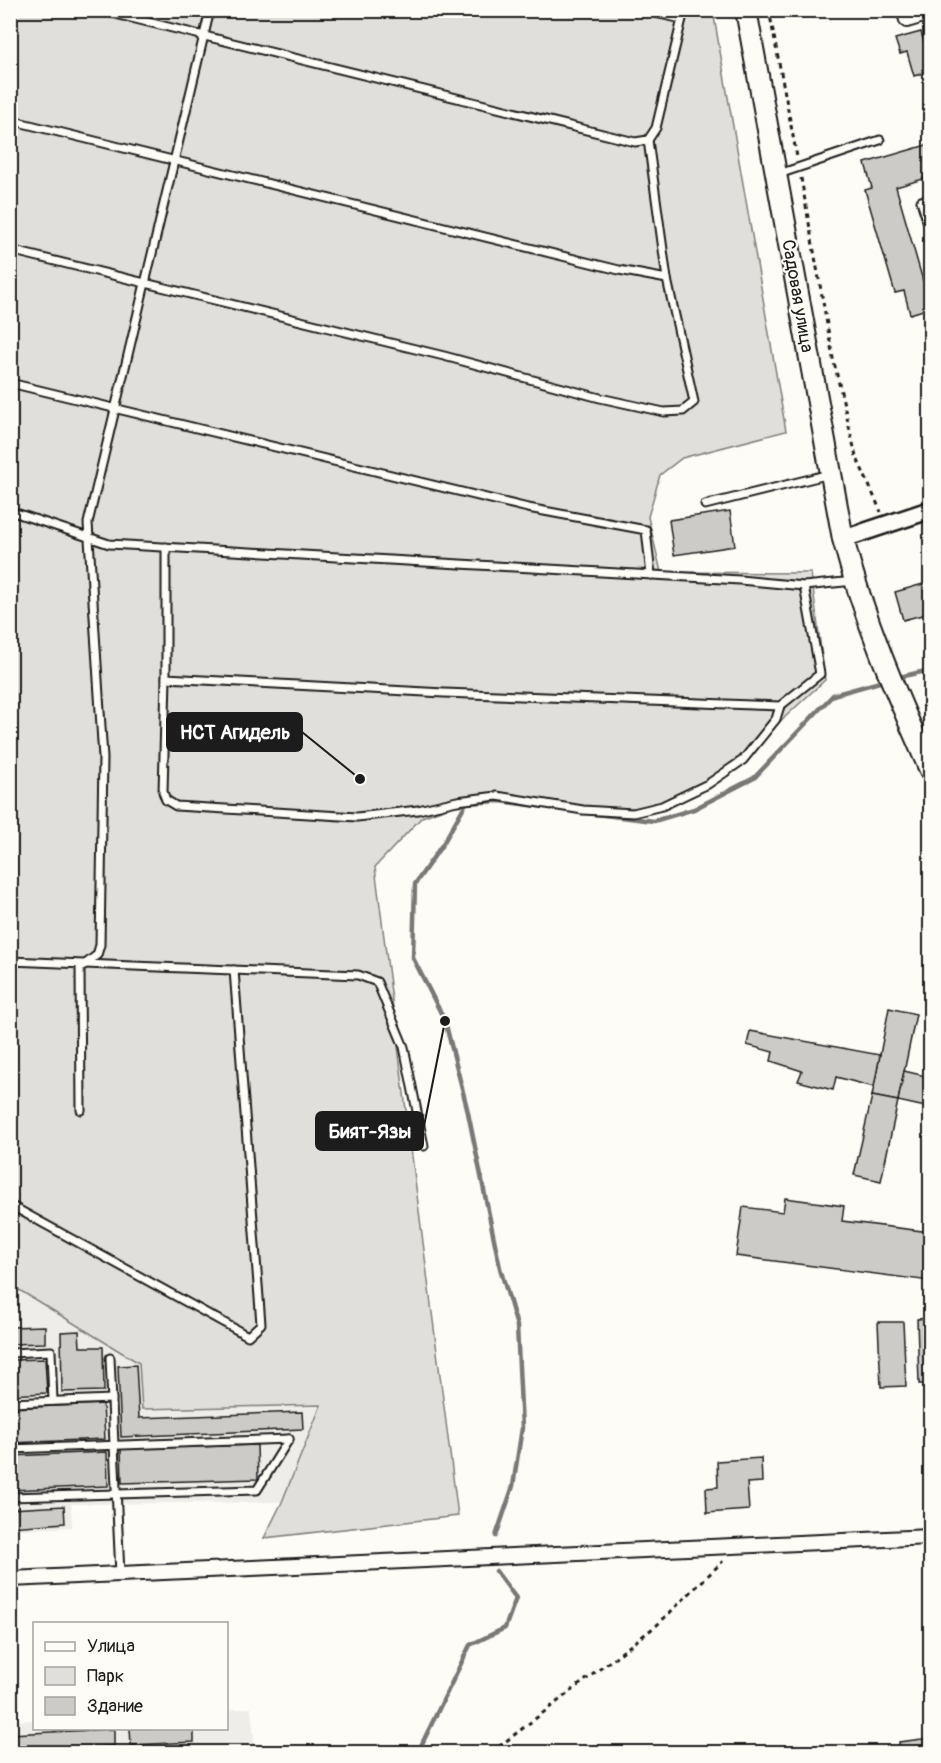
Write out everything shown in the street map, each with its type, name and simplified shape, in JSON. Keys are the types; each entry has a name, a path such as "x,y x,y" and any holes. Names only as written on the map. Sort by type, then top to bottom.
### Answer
{"main road":[{"name":"Садовая улица","path":"746,10 843,539 854,580 882,659 930,770"}],"street":[{"path":"904,10 907,20 930,14"},
{"path":"843,539 930,510"},
{"path":"10,1579 930,1537"}],"lane":[{"path":"99,10 635,142 648,140"},
{"path":"81,1110 80,968 97,955 100,945 103,758 88,523 210,10"},
{"path":"10,250 444,356 600,398 664,412 683,411 694,402 667,279 648,140 656,128 682,19 640,10"},
{"path":"10,120 619,270 667,279"},
{"path":"776,174 880,140"},
{"path":"930,198 921,201 930,230"},
{"path":"10,383 528,508 645,530 651,575"},
{"path":"705,505 831,474"},
{"path":"10,511 90,535 109,544 804,586 854,580"},
{"path":"166,548 163,792 166,800 176,806 357,817 418,810 457,801 497,796 583,810 633,813 662,806 708,784 743,760 776,719 780,706 820,674 804,586"},
{"path":"166,678 444,693 780,706"},
{"path":"10,961 358,975 377,982 404,1047 424,1146"},
{"path":"10,1205 248,1336 261,1324 234,970"},
{"path":"10,1353 51,1351 53,1401"},
{"path":"110,1358 120,1574"},
{"path":"10,1403 112,1399"},
{"path":"10,1449 289,1438 256,1490 10,1497"}],"path":[{"path":"769,10 833,358 855,456 887,524"},
{"path":"492,1752 657,1625 740,1546"}],"shaded area":[{"path":"10,1285 139,1363 142,1409 321,1404 282,1502 71,1504 72,1527 11,1530"},
{"path":"251,1708 255,1749 197,1752 11,1752 11,1721 33,1720 33,1730 228,1730 228,1710"}],"green space":[{"path":"10,11 713,11 786,431 682,458 660,475 648,517 661,572 811,573 825,680 731,767 688,791 647,808 596,809 478,796 422,817 375,867 458,1516 264,1538 282,1502 321,1405 142,1409 139,1363 11,1285"}],"building":[{"path":"921,32 924,42 930,40 930,71 914,76 907,52 900,54 895,39"},
{"path":"930,144 930,177 896,187 923,281 930,279 930,308 910,314 904,291 895,293 865,190 872,188 865,163"},
{"path":"730,511 735,546 674,555 669,520"},
{"path":"930,582 930,613 903,620 895,592"},
{"path":"889,1008 916,1014 898,1101 872,1096"},
{"path":"750,1031 880,1055 874,1087 836,1077 833,1090 798,1081 802,1071 771,1061 773,1052 747,1045"},
{"path":"904,1071 930,1077 930,1108 898,1101"},
{"path":"872,1096 898,1101 881,1181 854,1175"},
{"path":"785,1198 844,1206 842,1221 930,1232 930,1281 736,1256 743,1207 783,1212"},
{"path":"930,1318 930,1384 919,1384 917,1319"},
{"path":"878,1322 903,1322 906,1386 881,1387"},
{"path":"45,1326 45,1343 10,1344 10,1327"},
{"path":"79,1331 80,1347 103,1347 104,1391 62,1392 61,1332"},
{"path":"45,1359 47,1393 10,1395 10,1360"},
{"path":"136,1365 139,1418 302,1412 303,1429 121,1437 118,1366"},
{"path":"103,1404 105,1439 10,1443 10,1408"},
{"path":"257,1445 258,1479 122,1483 121,1449"},
{"path":"107,1452 108,1486 10,1490 10,1456"},
{"path":"761,1458 762,1482 747,1483 749,1510 707,1513 706,1488 718,1487 717,1461"},
{"path":"64,1506 65,1523 10,1527 10,1509"},
{"path":"114,1730 114,1746 10,1751 10,1734"},
{"path":"130,1730 194,1730 194,1742 131,1745"},
{"path":"930,1738 930,1752 900,1752 899,1742"}],"waterway":[{"path":"895,678 930,670"},
{"path":"595,814 654,821 694,809 754,778 833,695 887,680"},
{"path":"496,1536 513,1486 522,1428 517,1326 500,1268 467,1108 445,1021 413,958 415,884 444,842 466,803 500,801 545,807"},
{"path":"418,1752 470,1645 505,1628 516,1598 496,1571"}],"place":[{"name":"НСТ Агидель","path":"360,779"},
{"name":"Бият-Язы","path":"445,1021"}]}
